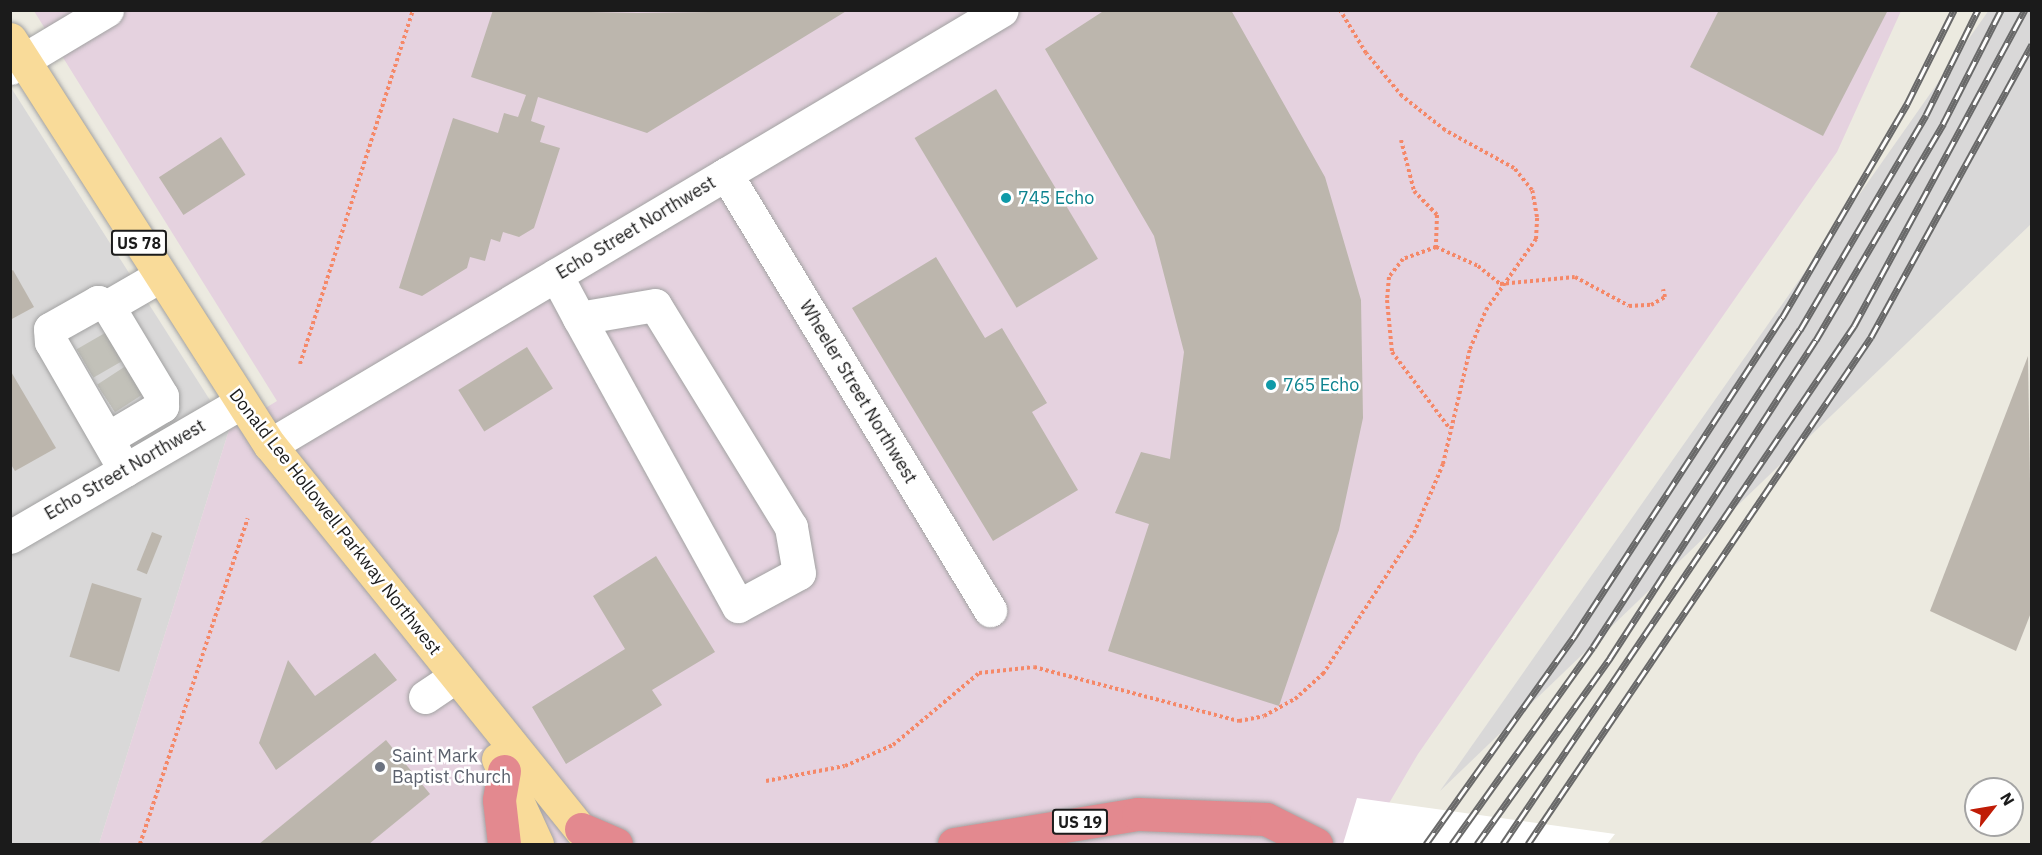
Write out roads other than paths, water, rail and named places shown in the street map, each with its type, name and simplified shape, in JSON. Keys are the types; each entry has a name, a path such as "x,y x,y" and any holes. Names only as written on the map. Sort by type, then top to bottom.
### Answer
{"highway":[{"path":"504,771 499,800 504,844"},
{"name":"US 19","path":"954,844 1138,814 1266,819 1316,844"},
{"path":"586,837 616,844"}],"main road":[{"name":"Donald Lee Hollowell Parkway Northwest","path":"15,56 160,276 240,403 270,445 586,837"},
{"name":"Donald Lee Hollowell Parkway Northwest","path":"463,687 537,844"}],"street":[{"path":"15,56 107,10"},
{"name":"Echo Street Northwest","path":"270,445 1002,10"},
{"name":"Wheeler Street Northwest","path":"726,174 990,610"},
{"path":"556,275 579,318 738,606 799,573 791,527 655,305 579,318"},
{"path":"108,306 160,276"},
{"path":"108,438 162,406 162,396 142,375 123,341 108,306 98,302 50,329 51,342 77,367 98,403 108,438 125,470"},
{"name":"Echo Street Northwest","path":"10,537 240,403"},
{"path":"425,697 463,687"}],"tunnel":[{"path":"85,363 118,344"},
{"path":"106,398 137,378"}],"railway":[{"path":"1426,844 1575,635 1782,318 1907,104 1954,10"},
{"path":"1452,844 1593,647 1800,330 1926,115 1978,10"},
{"path":"1477,844 1610,658 1816,340 1943,124 2001,10"},
{"path":"1503,844 1854,326 2025,10"},
{"path":"1528,844 1871,337 2032,44"}],"place":[{"name":"745 Echo","path":"1006,198"},
{"name":"765 Echo","path":"1271,385"},
{"name":"Saint Mark Baptist Church","path":"380,767"}]}
